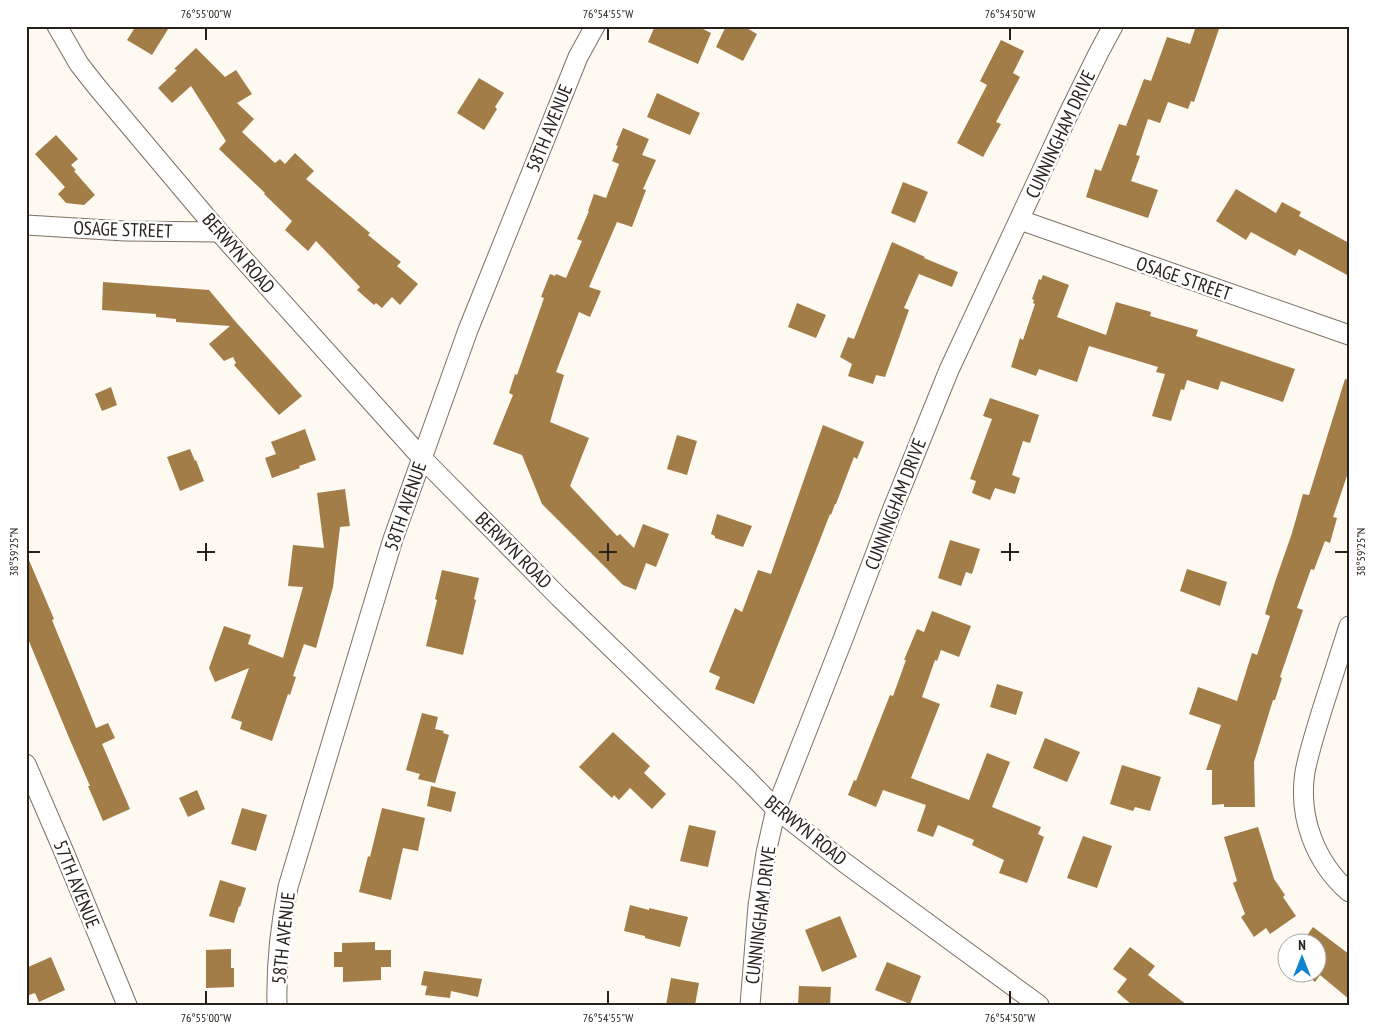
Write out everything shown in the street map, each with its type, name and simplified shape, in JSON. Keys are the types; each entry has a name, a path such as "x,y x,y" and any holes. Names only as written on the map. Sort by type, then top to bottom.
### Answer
{"street":[{"name":"BERWYN ROAD","path":"57,26 79,64 97,87 219,232 421,457 559,597 776,809 845,863 1039,1005"},
{"name":"58TH AVENUE","path":"277,1005 278,945 288,887 393,539 421,457 493,266 578,57 595,26"},
{"name":"CUNNINGHAM DRIVE","path":"750,1005 758,906 766,853 776,809 891,513 949,370 1066,117 1113,26"},
{"name":"OSAGE STREET","path":"1020,220 1349,335"},
{"name":"OSAGE STREET","path":"26,225 219,232"},
{"path":"1349,626 1310,750 1304,788 1306,819 1312,842 1324,864 1349,892"},
{"name":"57TH AVENUE","path":"26,764 68,861 126,1005"}],"building":[{"path":"136,26 170,26 152,55 127,40"},
{"path":"655,26 697,26 711,33 698,64 648,42"},
{"path":"726,26 743,26 757,34 743,61 716,47"},
{"path":"1196,26 1220,26 1194,102 1191,101 1188,109 1168,102 1160,123 1148,119 1136,155 1140,156 1131,181 1158,190 1148,218 1086,197 1095,169 1101,171 1119,124 1126,126 1144,79 1151,81 1167,37 1190,44"},
{"path":"1001,40 1024,51 1013,73 1020,77 996,122 1001,124 983,157 957,143 987,85 980,81"},
{"path":"196,48 225,77 236,70 252,94 237,103 254,119 242,132 275,163 280,159 285,164 295,153 314,171 306,179 401,262 397,266 418,284 400,305 392,297 382,308 376,303 374,305 357,290 360,287 316,241 308,251 285,230 292,221 219,149 226,141 191,86 172,103 158,88"},
{"path":"479,78 504,93 484,130 457,113"},
{"path":"657,93 700,113 690,135 647,117"},
{"path":"623,128 649,139 642,155 656,160 643,189 646,190 632,227 617,222 589,287 601,291 590,317 579,312 556,372 564,375 550,422 589,438 570,486 617,536 620,534 634,548 643,524 669,534 656,567 646,563 636,590 623,585 542,504 522,455 493,444 513,395 509,393 544,298 541,297 550,274 566,278 582,241 577,239 594,194 606,198 619,164 612,161"},
{"path":"56,135 78,159 71,165 95,195 84,205 66,203 58,194 65,187 35,154"},
{"path":"903,182 928,192 915,223 891,213"},
{"path":"1236,189 1276,213 1282,202 1301,212 1299,216 1349,243 1349,276 1299,249 1295,256 1251,232 1246,240 1216,221"},
{"path":"892,242 958,272 952,287 919,274 904,308 909,310 885,377 876,375 873,384 848,376 852,364 840,357 848,337 854,339"},
{"path":"1043,275 1069,285 1057,317 1106,335 1116,302 1151,312 1150,316 1198,330 1196,336 1295,369 1283,402 1221,381 1218,390 1187,380 1184,390 1181,389 1171,421 1152,416 1165,374 1156,372 1158,367 1089,346 1077,382 1039,369 1036,376 1011,367 1020,338 1023,340 1035,304 1032,299 1039,279 1041,280"},
{"path":"103,282 209,290 302,396 279,415 234,365 236,363 233,357 224,361 209,344 230,326 176,322 176,319 156,317 156,314 102,310"},
{"path":"797,303 826,315 816,338 788,327"},
{"path":"1345,379 1349,380 1349,470 1333,517 1337,518 1330,543 1325,541 1314,570 1311,569 1297,608 1303,610 1254,762 1255,807 1224,807 1224,804 1212,805 1212,770 1206,770 1221,725 1189,714 1198,687 1237,701 1252,653 1257,655 1270,616 1265,614 1303,494 1309,495"},
{"path":"111,387 117,405 102,411 95,394"},
{"path":"990,398 1039,415 1030,443 1023,441 1012,475 1020,478 1015,494 995,488 990,500 972,493 976,481 970,479 992,419 983,416"},
{"path":"823,425 864,442 857,459 854,457 836,504 830,514 754,704 715,689 720,677 709,672 735,608 742,612 758,570 771,574"},
{"path":"305,429 316,460 272,478 265,458 276,454 271,442"},
{"path":"677,435 697,441 687,475 667,469"},
{"path":"190,449 204,481 180,491 167,457"},
{"path":"345,489 350,526 340,527 333,587 316,648 304,644 293,676 296,677 290,695 288,694 272,741 240,729 242,722 231,718 249,668 215,682 209,668 224,626 251,635 248,644 283,658 303,587 288,586 293,545 324,548 317,493"},
{"path":"717,514 752,526 743,547 715,538 711,534"},
{"path":"950,540 980,549 972,574 966,572 961,586 938,578"},
{"path":"26,553 96,728 108,723 115,738 102,744 130,809 103,821 26,634"},
{"path":"1187,569 1227,582 1220,606 1180,591"},
{"path":"442,570 479,578 474,599 476,600 463,655 426,646"},
{"path":"932,611 971,626 959,657 941,650 937,661 935,660 922,697 940,704 911,778 969,800 987,753 1010,762 992,807 1041,827 1038,834 1044,837 1027,883 999,873 1004,860 972,845 974,840 938,825 933,837 917,831 926,805 883,790 876,807 848,795 854,780 856,781 890,695 893,696 906,660 904,660 917,629 924,632"},
{"path":"997,684 1023,692 1016,715 990,707"},
{"path":"422,713 438,717 435,729 444,731 443,733 449,735 435,783 418,779 420,774 406,770"},
{"path":"613,732 650,766 644,773 666,794 652,809 630,788 619,800 614,795 612,798 579,767"},
{"path":"1045,738 1080,752 1067,782 1033,768"},
{"path":"1122,765 1161,777 1150,811 1135,807 1133,811 1110,804"},
{"path":"431,786 456,792 451,812 427,806"},
{"path":"197,790 205,809 188,817 179,798"},
{"path":"242,808 267,815 256,851 231,844"},
{"path":"382,808 425,818 418,851 403,848 391,900 359,892"},
{"path":"689,825 716,831 708,867 680,861"},
{"path":"1258,827 1274,879 1296,916 1270,934 1266,928 1254,937 1241,917 1245,914 1233,883 1237,881 1224,837"},
{"path":"1083,836 1112,846 1097,888 1067,878"},
{"path":"220,880 246,888 234,923 209,916"},
{"path":"630,905 688,917 680,947 624,931"},
{"path":"840,916 857,957 822,972 805,930"},
{"path":"1313,927 1322,934 1308,934"},
{"path":"1328,938 1349,954 1349,999 1328,982"},
{"path":"375,942 375,950 391,950 391,967 381,967 381,980 343,982 343,967 334,967 334,952 342,952 342,943"},
{"path":"1130,947 1155,966 1148,975 1187,1005 1132,1005 1117,992 1127,979 1113,969"},
{"path":"231,949 234,987 206,988 206,950"},
{"path":"51,957 65,990 39,1002 35,993 26,996 26,968"},
{"path":"887,962 921,976 910,1004 875,990"},
{"path":"424,971 482,979 478,997 451,991 450,998 425,995 427,986 421,985"},
{"path":"671,978 699,983 695,1005 666,1005"},
{"path":"799,986 831,987 830,1005 798,1005"}]}
